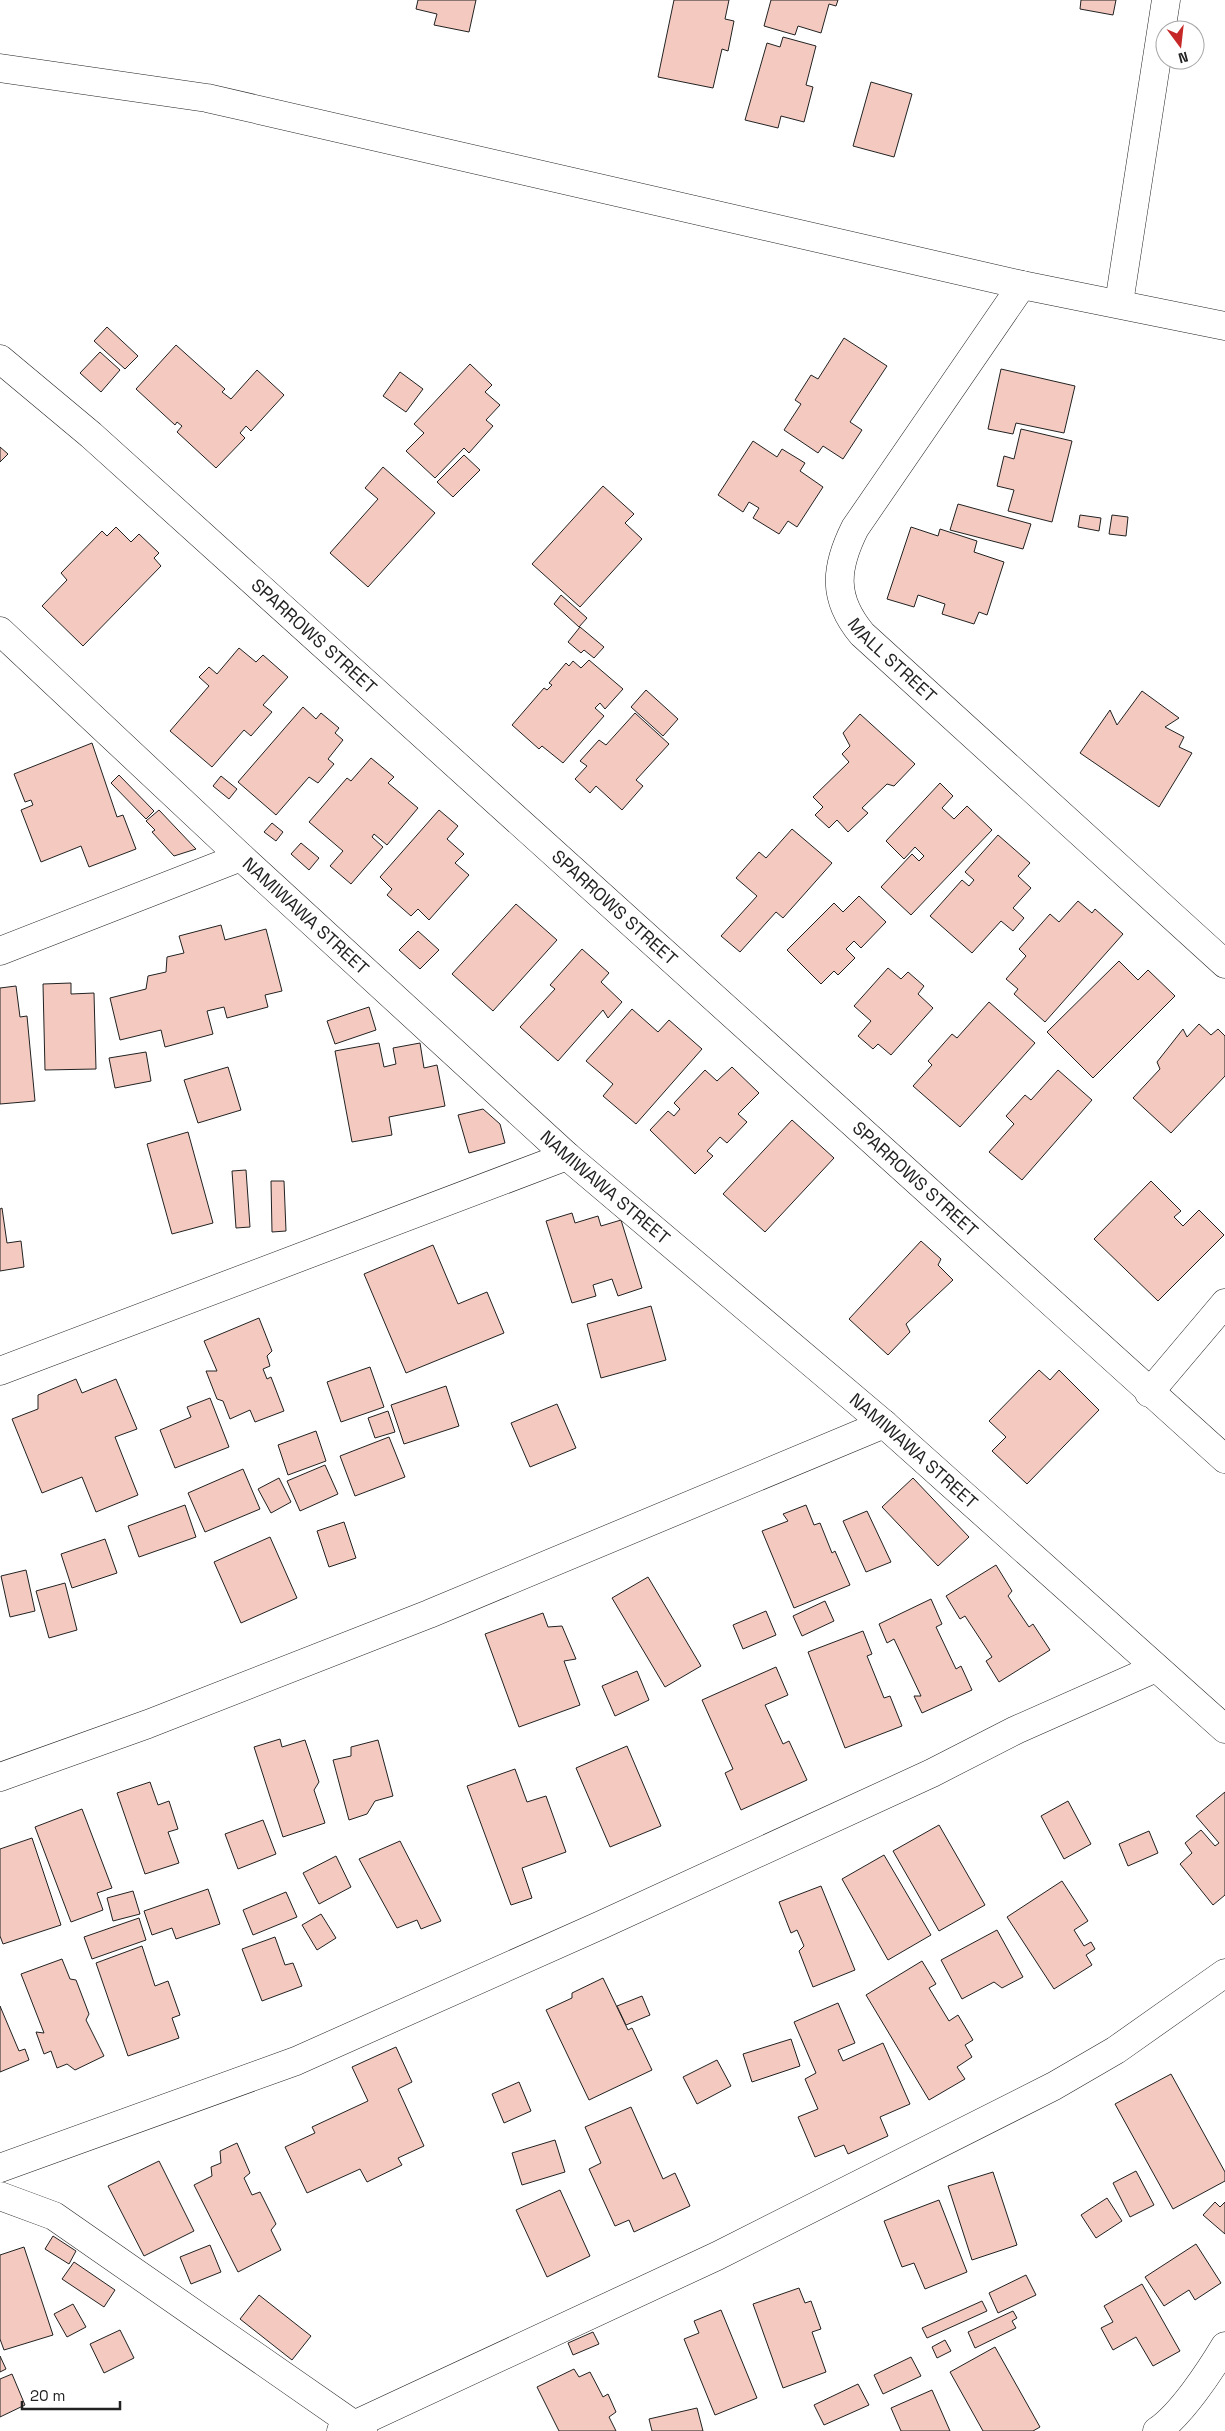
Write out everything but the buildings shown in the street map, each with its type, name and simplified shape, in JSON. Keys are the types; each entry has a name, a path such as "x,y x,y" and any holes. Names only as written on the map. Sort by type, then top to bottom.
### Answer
{"street":[{"path":"1119,303 1166,0"},
{"path":"0,68 207,98 1022,285 1119,303 1225,326"},
{"name":"MALL STREET","path":"1022,285 855,528 844,550 840,575 841,602 849,618 862,634 1225,964"},
{"name":"SPARROWS STREET","path":"0,359 98,441 1149,1393 1225,1459"},
{"name":"NAMIWAWA STREET","path":"0,631 567,1156 884,1424 1225,1728"},
{"path":"0,951 242,857"},
{"path":"0,1371 567,1156"},
{"path":"1149,1393 1225,1302"},
{"path":"0,1777 148,1724 429,1614 884,1424"},
{"path":"0,2168 296,2060 601,1926 932,1773 1016,1730 1156,1668"},
{"path":"0,2196 54,2216 353,2429 717,2256 1054,2086 1116,2050 1225,1973"},
{"path":"1157,2431 1168,2424 1215,2363 1225,2346"}]}
